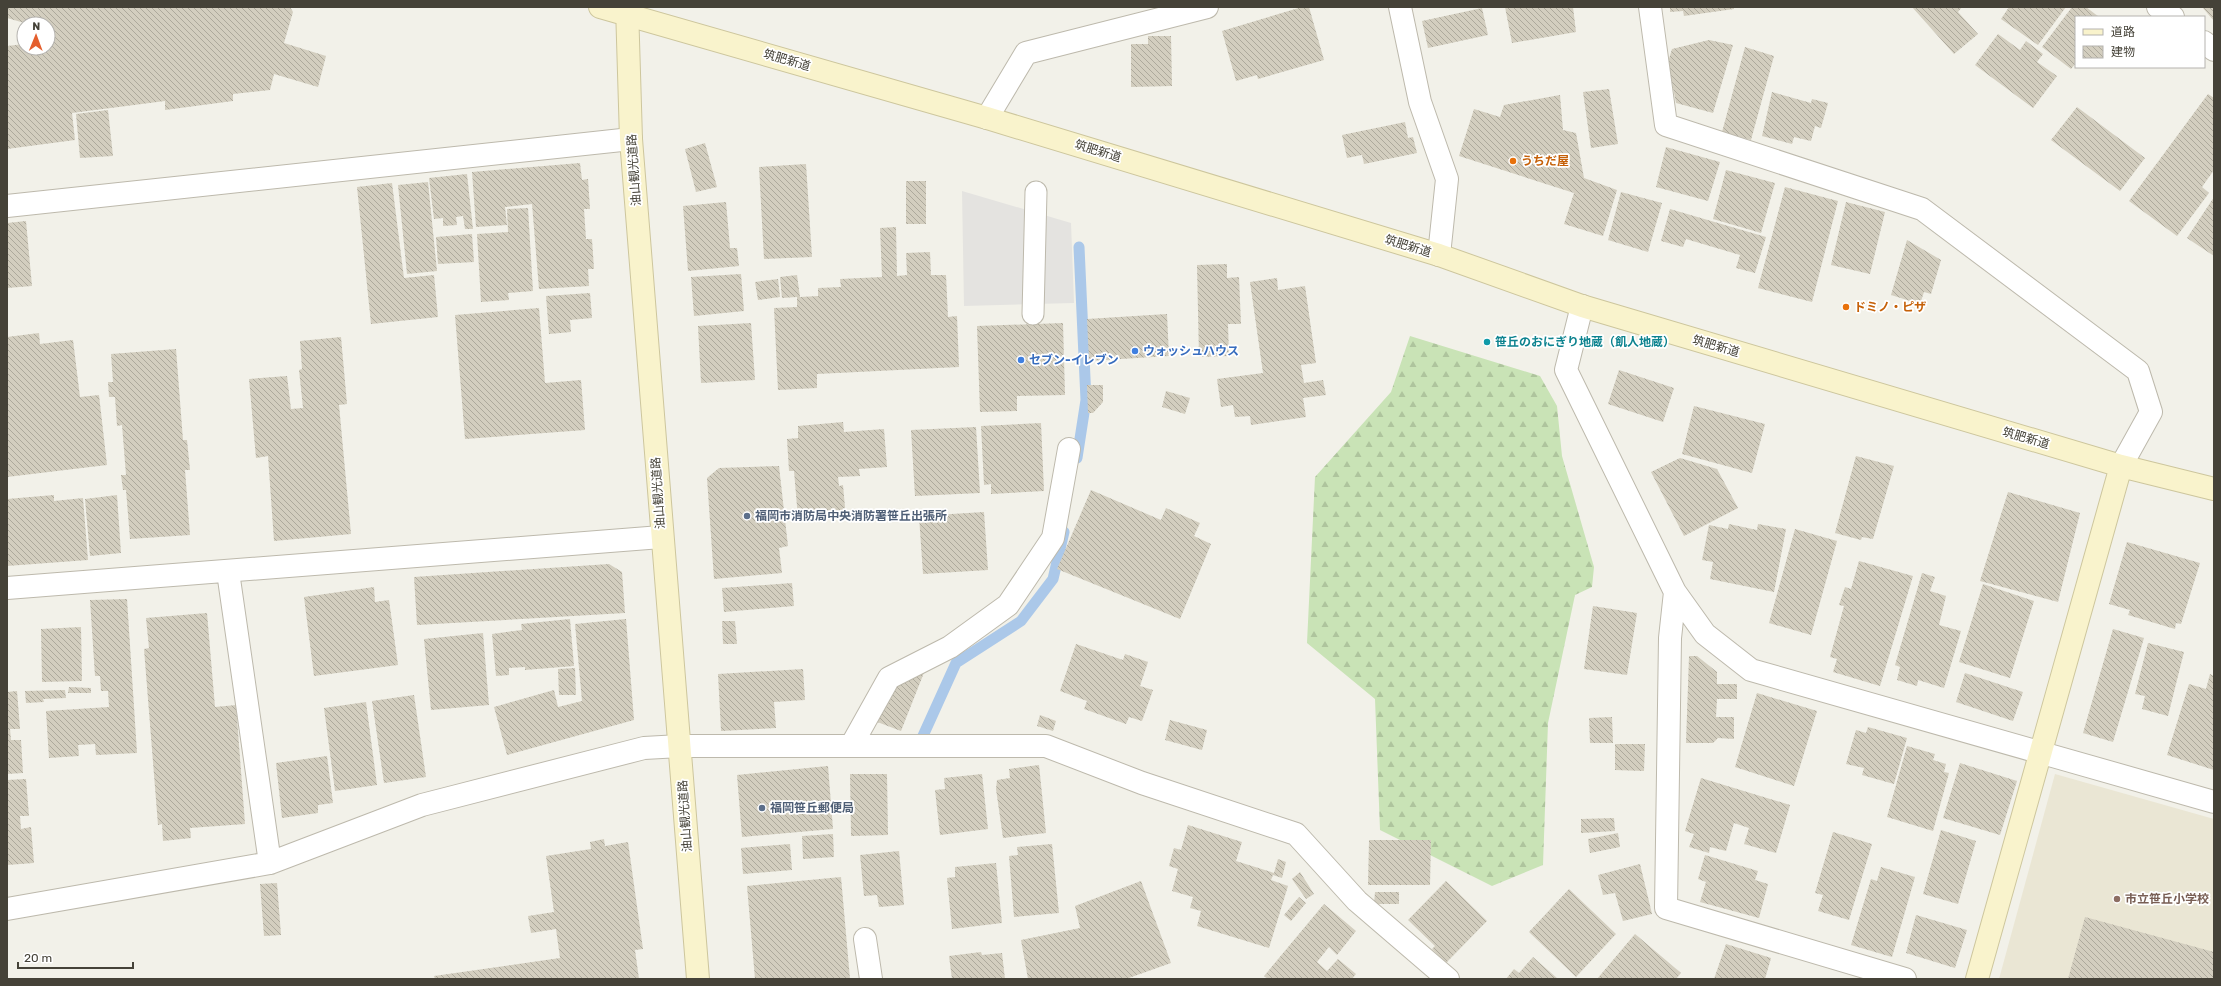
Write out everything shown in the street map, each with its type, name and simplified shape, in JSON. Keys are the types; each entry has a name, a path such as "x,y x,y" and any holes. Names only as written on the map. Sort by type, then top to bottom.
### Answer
{"street":[{"name":"筑肥新道","path":"600,7 627,11 1439,255 1582,306 2122,466 2214,489"},
{"path":"987,118 1026,53 1207,7"},
{"path":"1400,7 1420,102 1447,179 1439,255"},
{"path":"1650,7 1666,125 1922,209 2138,371 2151,412 2122,466 1976,979"},
{"path":"2158,7 2172,16"},
{"name":"油山観光道路","path":"627,11 631,139 661,537 680,746 698,979"},
{"path":"2205,43 2214,50"},
{"path":"7,206 631,139"},
{"path":"1582,306 1566,370 1675,592 1705,634 1751,670 2214,802"},
{"path":"851,746 889,678 950,647 1008,605 1053,538 1069,450"},
{"path":"7,588 228,572 661,537"},
{"path":"228,572 270,863"},
{"path":"1675,592 1670,638 1666,908 1905,979"},
{"path":"7,909 270,863 422,805 644,748 680,746 1046,746 1142,783 1296,834 1358,901 1448,979"},
{"path":"865,939 870,979"}],"lane":[{"path":"1034,314 1036,192"}],"shaded area":[{"path":"962,191 1071,223 1074,303 964,306"},
{"name":"市立笹丘小学校","path":"2055,774 2214,819 2214,979 1999,979"}],"green space":[{"path":"1410,336 1540,376 1557,406 1562,456 1594,567 1592,587 1575,595 1548,723 1543,865 1492,886 1380,830 1375,699 1307,643 1315,477 1391,392"}],"building":[{"path":"7,7 290,7 293,12 284,43 326,56 318,87 274,74 270,90 233,94 233,101 165,110 165,101 72,113 75,140 7,149 7,46 16,45 16,56 56,56 56,16 16,16 16,21 7,18"},
{"path":"1302,7 1309,7 1324,60 1258,79 1257,75 1236,81 1222,31"},
{"path":"1505,7 1573,7 1576,32 1512,43"},
{"path":"1670,7 1734,7 1734,9 1684,16 1683,11 1670,12"},
{"path":"1912,7 1962,7 1958,12 1978,34 1954,54"},
{"path":"2009,7 2066,7 2038,45 2001,19"},
{"path":"2072,7 2086,7 2098,16 2075,16 2075,64 2071,69 2042,47"},
{"path":"2202,7 2214,7 2214,21"},
{"path":"1482,8 1488,35 1428,48 1422,21"},
{"path":"1998,34 2020,50 2026,41 2043,54 2037,62 2057,76 2033,108 1975,65"},
{"path":"1148,36 1171,36 1172,86 1131,87 1131,44 1148,44"},
{"path":"1709,40 1733,45 1713,113 1676,103 1668,62 1672,49"},
{"path":"1745,47 1774,56 1751,140 1722,132"},
{"path":"1609,89 1618,144 1591,148 1583,92"},
{"path":"1772,92 1811,103 1812,99 1828,103 1821,128 1815,126 1811,141 1794,137 1792,144 1762,136"},
{"path":"2208,94 2214,98 2214,170 2202,187 2209,193 2177,236 2129,201"},
{"path":"1560,95 1563,130 1576,133 1584,178 1617,190 1603,236 1564,224 1574,193 1459,156 1474,109 1500,117 1504,105"},
{"path":"2077,107 2145,158 2120,191 2051,140"},
{"path":"108,110 113,156 80,158 76,114"},
{"path":"1405,122 1408,138 1413,137 1417,153 1364,164 1362,155 1347,158 1342,135"},
{"path":"705,143 717,187 696,192 685,149"},
{"path":"1666,147 1720,162 1708,201 1656,187"},
{"path":"580,163 582,180 588,179 590,209 584,209 586,239 592,239 594,269 588,269 589,286 539,289 532,204 505,207 507,225 476,227 472,172"},
{"path":"806,164 812,257 764,259 759,167"},
{"path":"1726,170 1775,183 1761,233 1713,219"},
{"path":"467,174 473,229 465,229 463,216 456,217 457,225 443,226 443,218 434,219 429,178"},
{"path":"906,181 926,181 926,224 906,224"},
{"path":"428,182 437,271 407,274 398,185"},
{"path":"392,183 404,278 434,275 438,317 371,324 357,187"},
{"path":"1785,187 1838,201 1812,302 1758,288"},
{"path":"1621,192 1662,203 1648,252 1608,240"},
{"path":"2214,197 2214,256 2187,238"},
{"path":"726,202 730,248 737,248 739,266 688,271 683,206"},
{"path":"1846,202 1885,212 1870,274 1831,265"},
{"path":"528,208 533,291 508,293 509,300 481,302 477,234 508,232 507,209"},
{"path":"1670,209 1766,237 1755,273 1736,268 1740,255 1686,239 1683,247 1661,241"},
{"path":"26,221 32,286 7,288 7,223"},
{"path":"896,227 897,276 907,275 906,253 930,252 931,275 946,275 948,317 957,316 959,367 817,374 817,388 778,390 774,308 797,307 797,297 782,298 780,277 797,275 800,297 818,296 818,288 841,287 840,279 882,277 880,228"},
{"path":"472,234 474,262 438,264 436,237"},
{"path":"1907,240 1941,260 1931,294 1924,292 1920,304 1891,295"},
{"path":"1227,264 1227,278 1239,277 1241,324 1228,324 1229,356 1199,357 1197,265"},
{"path":"741,274 744,311 694,316 691,277"},
{"path":"1277,278 1278,290 1305,286 1316,363 1301,365 1304,383 1323,380 1326,395 1303,398 1306,417 1251,425 1250,416 1235,417 1233,405 1221,407 1217,379 1263,373 1250,282"},
{"path":"778,279 780,297 758,300 755,282"},
{"path":"590,293 592,318 570,320 571,332 549,334 546,296"},
{"path":"539,308 545,383 581,380 585,430 465,439 455,315"},
{"path":"1167,314 1169,356 1089,361 1087,319"},
{"path":"751,323 755,380 701,383 698,326"},
{"name":"セブン-イレブン","path":"1063,323 1065,395 1017,396 1017,411 980,412 977,326"},
{"path":"39,333 40,344 73,340 80,397 99,395 107,465 7,477 7,337"},
{"path":"341,337 347,404 339,405 351,534 274,541 268,456 256,458 249,379 287,376 291,409 303,408 299,370 302,369 300,341"},
{"path":"176,349 183,440 187,440 190,470 185,470 190,535 130,539 126,490 123,490 121,475 126,475 122,425 117,426 115,397 109,397 108,382 113,382 111,354"},
{"path":"1619,370 1674,388 1663,422 1608,404"},
{"path":"1087,385 1103,385 1103,402 1093,413 1088,413"},
{"path":"1166,391 1190,398 1185,414 1162,407"},
{"path":"1694,406 1765,424 1752,473 1682,454"},
{"path":"843,422 844,432 884,429 887,467 859,469 860,476 838,477 839,486 843,485 846,518 803,522 803,518 798,518 794,471 789,471 787,439 798,438 798,426"},
{"path":"1041,423 1044,491 991,494 991,484 984,485 981,426"},
{"path":"976,427 980,493 915,496 911,430"},
{"path":"1856,456 1894,466 1873,539 1862,537 1861,540 1835,533"},
{"path":"1680,458 1717,469 1738,508 1684,536 1651,472"},
{"path":"779,466 788,546 779,548 782,573 714,579 707,478 719,468"},
{"path":"1091,490 1161,520 1166,508 1200,523 1194,536 1211,544 1180,619 1057,569"},
{"path":"2008,492 2080,513 2058,602 1980,581"},
{"path":"54,495 54,501 83,498 88,560 7,566 7,499"},
{"path":"117,495 121,553 90,556 85,499"},
{"path":"984,512 988,570 923,574 919,516"},
{"path":"1729,524 1757,530 1758,524 1786,529 1774,592 1710,579 1713,562 1702,560 1709,525 1728,529"},
{"path":"1795,529 1837,541 1811,635 1769,623"},
{"path":"2127,542 2200,563 2181,624 2176,623 2175,629 2128,615 2130,610 2109,604"},
{"path":"1859,561 1913,576 1880,686 1833,672 1837,659 1830,657 1844,606 1839,605 1845,587 1851,589"},
{"path":"609,564 622,572 625,613 417,625 414,577"},
{"path":"1922,573 1935,577 1930,591 1946,596 1939,625 1961,631 1944,688 1918,680 1917,686 1897,680 1900,667 1895,665"},
{"path":"792,583 794,606 724,612 722,588"},
{"path":"1983,584 2034,601 2010,678 1959,662"},
{"path":"374,587 375,602 389,600 398,665 314,676 304,597"},
{"path":"127,599 137,753 96,755 95,744 78,745 79,756 49,758 46,711 109,707 108,691 101,691 100,676 95,676 90,600"},
{"path":"1593,606 1637,613 1627,675 1584,669"},
{"path":"207,613 215,707 236,705 245,824 190,828 191,838 163,841 162,824 158,825 144,649 149,648 146,618"},
{"path":"570,619 574,666 525,670 525,667 509,668 509,675 496,676 492,634 522,630 521,624"},
{"path":"626,619 634,720 507,755 494,707 554,690 558,707 582,701 575,624"},
{"path":"722,621 735,621 737,644 723,644"},
{"path":"81,627 82,681 42,682 41,629"},
{"path":"2113,629 2144,638 2113,742 2083,733"},
{"path":"483,633 489,705 431,710 424,639"},
{"path":"2148,643 2184,652 2168,716 2142,709 2145,696 2135,694"},
{"path":"1076,644 1123,660 1125,654 1148,662 1140,686 1153,690 1142,721 1129,717 1126,724 1084,709 1087,701 1060,691"},
{"path":"1689,656 1697,656 1717,672 1717,684 1737,684 1737,699 1717,699 1716,717 1734,717 1734,739 1718,738 1713,743 1686,743"},
{"path":"927,665 901,731 872,720 885,689"},
{"path":"575,668 576,695 559,695 558,669"},
{"path":"803,669 805,700 774,702 776,728 721,731 718,674"},
{"path":"1965,673 2023,692 2013,721 1956,702"},
{"path":"2210,674 2214,676 2214,770 2167,755 2189,684 2206,689"},
{"path":"69,687 91,688 91,693 68,693"},
{"path":"65,690 66,698 43,699 44,702 26,703 25,691"},
{"path":"17,691 20,729 10,729 11,740 21,740 23,773 7,774 7,692"},
{"path":"1757,693 1817,711 1794,786 1735,767"},
{"path":"414,695 426,777 384,783 372,701"},
{"path":"366,702 377,785 335,791 324,708"},
{"path":"1040,715 1056,721 1053,731 1037,726"},
{"path":"1612,717 1613,743 1590,743 1589,718"},
{"path":"1170,720 1207,730 1202,750 1165,740"},
{"path":"1868,727 1907,738 1894,784 1862,775 1864,768 1846,764 1856,730 1866,733"},
{"path":"1615,744 1645,744 1644,771 1615,770"},
{"path":"1907,746 1935,754 1933,760 1946,764 1944,772 1949,773 1933,831 1887,817"},
{"path":"327,756 333,803 318,805 318,813 282,818 276,763"},
{"path":"1960,763 2017,781 2000,835 1943,818"},
{"path":"1039,765 1046,833 1003,838 996,789 997,780 1010,778 1009,769"},
{"path":"828,766 833,829 742,837 737,775"},
{"path":"850,774 887,774 888,835 851,836"},
{"path":"982,774 988,829 940,835 935,790 945,789 944,778"},
{"path":"1701,778 1790,805 1776,853 1744,844 1749,828 1734,823 1726,851 1710,847 1709,853 1689,847 1694,834 1685,831"},
{"path":"26,779 29,816 20,816 21,829 31,827 34,863 7,865 7,780"},
{"path":"1614,818 1615,831 1581,833 1581,819"},
{"path":"1188,825 1242,842 1236,861 1274,873 1278,859 1286,862 1282,878 1273,875 1271,880 1288,886 1269,948 1197,926 1201,911 1190,908 1193,897 1172,891 1178,869 1169,866 1174,848 1181,850"},
{"path":"1941,830 1976,841 1958,904 1923,894"},
{"path":"1833,832 1872,844 1849,920 1818,911 1823,895 1815,893"},
{"path":"1618,833 1620,847 1590,853 1588,839"},
{"path":"833,834 834,857 803,859 802,836"},
{"path":"604,839 605,846 628,842 643,949 635,950 639,979 435,979 434,976 560,958 556,929 531,933 528,916 554,912 546,856 591,849 590,842"},
{"path":"1369,840 1431,840 1430,885 1368,885"},
{"path":"790,844 792,870 743,874 741,848"},
{"path":"1052,844 1059,913 1014,917 1009,856 1018,855 1017,847"},
{"path":"899,851 904,905 879,907 877,895 864,896 860,855"},
{"path":"1705,855 1758,871 1755,880 1768,884 1759,918 1700,902 1706,882 1698,879"},
{"path":"996,863 1002,923 952,929 947,878 955,877 955,867"},
{"path":"1640,864 1652,914 1623,921 1615,893 1603,895 1598,875"},
{"path":"1881,867 1915,877 1892,957 1851,945 1871,879 1877,881"},
{"path":"1300,872 1314,894 1306,899 1292,879"},
{"path":"841,877 850,979 755,979 747,886"},
{"path":"1141,881 1171,963 1126,979 1028,979 1021,940 1080,928 1075,906"},
{"path":"1446,881 1487,921 1446,963 1432,949 1435,946 1408,920"},
{"path":"277,883 281,935 264,936 260,884"},
{"path":"1569,889 1616,934 1576,977 1529,932"},
{"path":"1375,892 1399,892 1399,904 1374,904"},
{"path":"1299,897 1306,903 1291,921 1284,915"},
{"path":"1324,904 1356,931 1337,955 1329,947 1317,962 1327,971 1338,959 1356,974 1352,979 1268,979 1264,976"},
{"path":"1916,915 1967,930 1955,968 1906,953"},
{"path":"2085,917 2214,952 2214,979 2068,979"},
{"path":"1635,934 1681,973 1676,979 1597,979"},
{"path":"1726,944 1771,958 1765,979 1714,979"},
{"path":"981,952 982,955 1002,953 1005,979 952,979 949,956"},
{"path":"1533,957 1558,979 1506,979 1514,969 1519,973"}],"waterway":[{"path":"1077,458 1086,400 1079,247"},
{"path":"917,749 956,663 1021,621 1053,579 1064,532"}],"place":[{"name":"うちだ屋","path":"1513,161"},
{"name":"ドミノ・ピザ","path":"1846,307"},
{"name":"笹丘のおにぎり地蔵（飢人地蔵）","path":"1487,342"},
{"name":"ウォッシュハウス","path":"1135,351"},
{"name":"セブン-イレブン","path":"1021,360"},
{"name":"福岡市消防局中央消防署笹丘出張所","path":"747,516"},
{"name":"福岡笹丘郵便局","path":"762,808"},
{"name":"市立笹丘小学校","path":"2117,899"}]}
